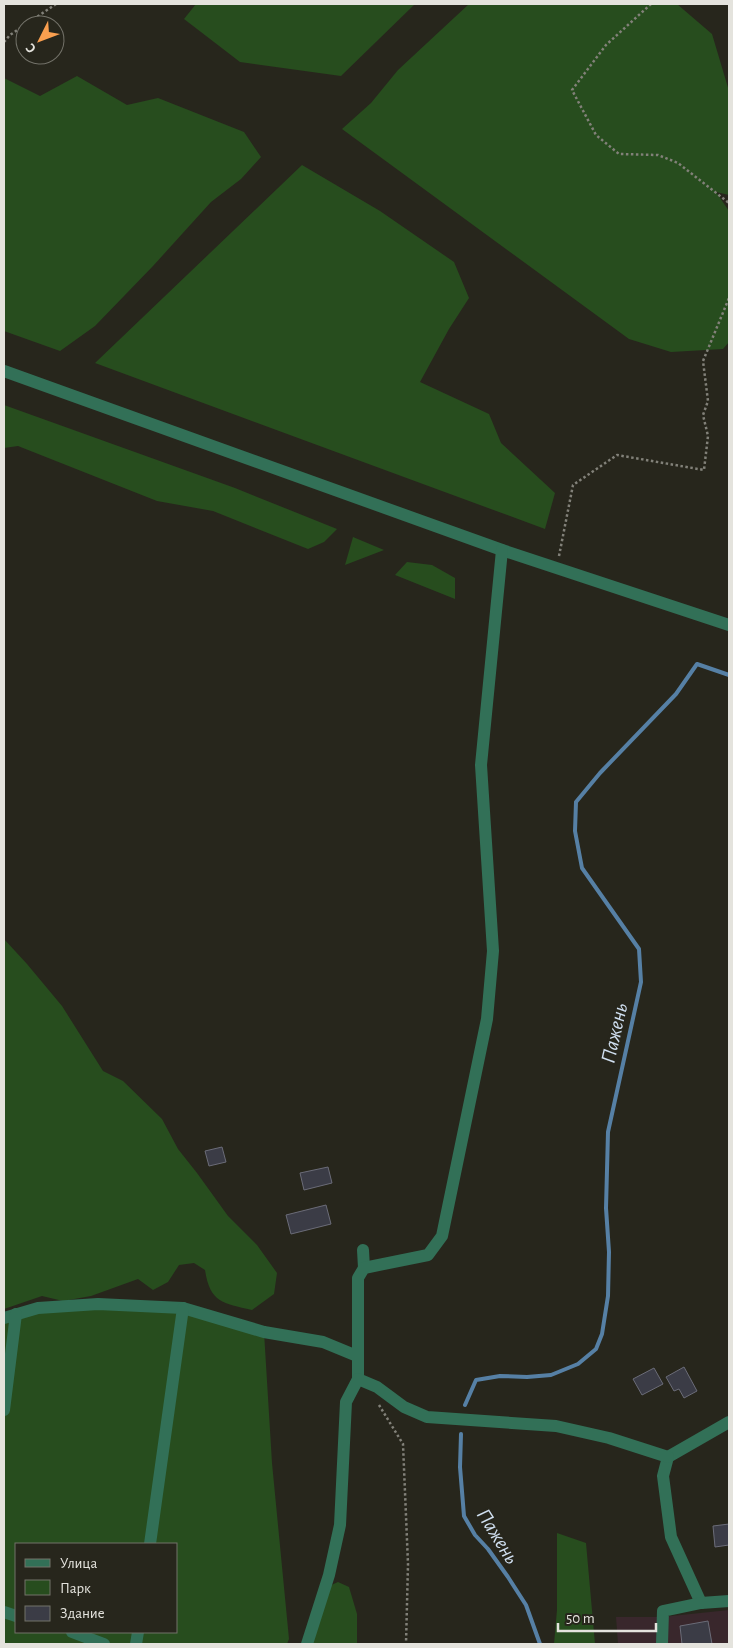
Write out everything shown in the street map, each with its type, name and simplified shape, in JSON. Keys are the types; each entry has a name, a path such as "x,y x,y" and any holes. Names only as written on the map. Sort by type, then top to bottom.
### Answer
{"street":[{"path":"4,371 502,550 729,625"},
{"path":"364,1268 428,1255 442,1236 487,1020 493,951 480,765 502,550"},
{"path":"307,1644 328,1575 340,1525 346,1402 358,1378 358,1278 364,1268 363,1250"},
{"path":"4,1410 10,1316 38,1308 98,1304 183,1308 264,1332 323,1342 357,1356"},
{"path":"150,1543 183,1308"},
{"path":"358,1378 377,1387 404,1407 427,1417 556,1426 609,1438 668,1457"},
{"path":"701,1603 670,1537 663,1476 668,1457 729,1422"},
{"path":"662,1644 663,1611 701,1603 728,1605"},
{"path":"75,1633 104,1644"}],"path":[{"path":"40,15 56,4"},
{"path":"651,4 606,45 572,90 596,135 619,154 658,154 678,163 729,203"},
{"path":"4,42 15,32"},
{"path":"556,568 573,485 616,455 704,470 708,436 703,415 708,401 703,361 729,298"},
{"path":"377,1401 403,1444 408,1564 406,1644"}],"shaded area":[{"path":"729,1610 729,1644 618,1644 616,1617 662,1617"}],"green space":[{"path":"196,4 415,4 341,76 240,62 184,19"},
{"path":"469,4 677,4 712,34 729,91 729,195 716,192 729,211 729,342 723,349 671,352 629,339 342,129 371,103 398,70"},
{"path":"77,76 127,105 158,98 244,132 261,157 241,179 211,202 95,326 60,351 4,331 4,78 40,96"},
{"path":"302,165 380,211 454,262 469,298 449,329 420,382 489,414 501,443 555,493 545,529 95,363"},
{"path":"4,405 235,488 337,529 324,542 308,549 213,511 157,501 18,446 4,448"},
{"path":"353,537 384,550 345,565"},
{"path":"407,562 432,565 455,578 455,599 395,575"},
{"path":"4,939 62,1006 103,1071 123,1081 162,1119 178,1149 228,1216 257,1245 277,1273 274,1294 252,1310 220,1300 210,1289 205,1270 194,1263 179,1265 168,1282 153,1290 138,1279 91,1296 63,1301 42,1296 4,1309"},
{"path":"38,1308 183,1308 264,1332 272,1463 289,1639 287,1644 4,1644 4,1318"},
{"path":"557,1533 586,1543 595,1644 554,1644 557,1610"},
{"path":"338,1582 349,1587 357,1614 357,1644 307,1644 325,1588"}],"building":[{"path":"222,1147 226,1162 209,1166 205,1151"},
{"path":"328,1167 332,1183 304,1190 300,1173"},
{"path":"326,1205 331,1224 291,1234 286,1215"},
{"path":"684,1367 697,1391 684,1398 679,1389 674,1391 666,1377"},
{"path":"654,1368 663,1384 642,1395 633,1379"},
{"path":"729,1524 729,1545 715,1547 713,1526"},
{"path":"708,1621 712,1644 682,1644 680,1626"}],"waterway":[{"name":"Пажень","path":"465,1405 476,1380 500,1376 527,1377 551,1375 578,1364 596,1349 602,1334 608,1296 609,1252 606,1208 608,1132 641,982 639,949 582,868 575,831 576,802 600,773 676,694 697,664 729,675"},
{"name":"Пажень","path":"461,1434 460,1467 464,1516 475,1535 488,1549 526,1605 540,1644"}]}
